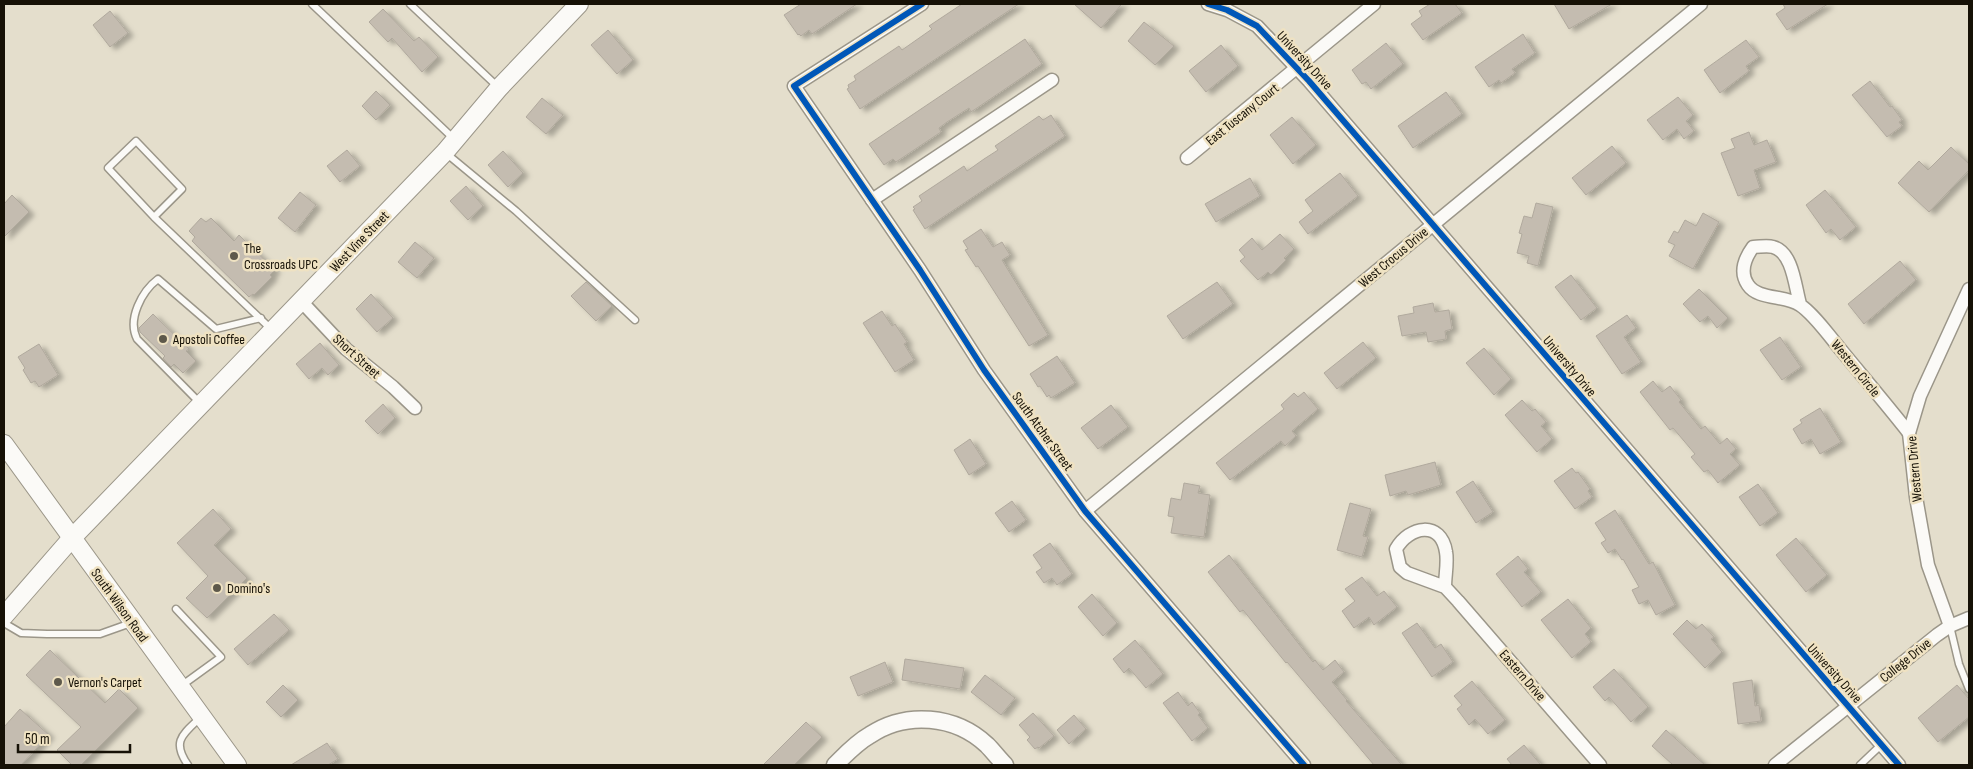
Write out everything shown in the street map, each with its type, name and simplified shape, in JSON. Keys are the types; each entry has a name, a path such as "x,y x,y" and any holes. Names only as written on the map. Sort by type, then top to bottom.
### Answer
{"main road":[{"name":"West Vine Street","path":"4,616 72,539 202,405 266,324 301,301 450,146 499,88 579,4"},
{"name":"South Wilson Road","path":"4,444 202,717 232,762"}],"street":[{"name":"South Atcher Street","path":"922,4 794,86 984,370 1085,511 1304,765"},
{"name":"University Drive","path":"1208,4 1227,10 1257,26 1296,68 1899,765"},
{"name":"East Tuscany Court","path":"1187,158 1374,4"},
{"name":"West Crocus Drive","path":"1085,511 1701,4"},
{"path":"872,200 1052,80"},
{"name":"Western Circle","path":"1800,304 1788,257 1782,250 1775,247 1753,247 1745,258 1743,274 1748,286 1760,295 1777,296 1800,304 1822,326 1909,434"},
{"name":"Western Drive","path":"1950,626 1928,565 1916,497 1909,434 1920,396 1969,289"},
{"name":"Short Street","path":"301,301 346,349 393,387 415,408"},
{"name":"Eastern Drive","path":"1445,587 1446,552 1440,537 1424,529 1406,535 1396,549 1400,567 1406,573 1445,587 1515,665 1600,765"},
{"name":"College Drive","path":"1775,765 1950,626 1969,618"},
{"path":"835,765 854,746 870,734 903,720 920,719 951,724 976,737 987,745 1005,765"}],"lane":[{"path":"312,4 516,211 635,320"},
{"path":"410,4 499,88"},
{"path":"154,217 182,189 136,141 108,168 154,217 266,324"},
{"path":"202,405 137,339 134,332 134,318 142,297 151,284 158,279 216,329 266,324"},
{"path":"176,609 221,657 180,687"},
{"path":"4,623 21,633 100,634 132,622"},
{"path":"1950,626 1959,664 1969,689"},
{"path":"188,765 182,757 179,746 182,735 202,717"},
{"path":"1860,765 1881,745"}],"building":[{"path":"801,4 857,4 812,34 809,30 801,36 798,35 784,15"},
{"path":"962,4 1019,4 860,109 847,89 849,88 848,85 856,80 854,76 899,46 902,50 932,29 929,26"},
{"path":"1074,4 1122,4 1101,28"},
{"path":"1430,4 1455,4 1462,13 1423,40 1411,24 1422,16 1419,11"},
{"path":"1554,4 1612,4 1569,29"},
{"path":"1783,4 1828,4 1787,30 1776,14 1785,8"},
{"path":"383,9 414,41 419,37 438,57 422,72 392,38 388,42 369,22"},
{"path":"110,11 128,33 110,47 93,25"},
{"path":"1144,22 1174,46 1155,65 1128,41"},
{"path":"608,30 633,60 617,74 591,45"},
{"path":"1523,34 1535,53 1512,69 1515,73 1501,83 1499,80 1489,87 1475,67"},
{"path":"1025,39 1042,64 971,112 969,108 947,122 939,128 941,132 896,162 893,159 884,165 869,144"},
{"path":"1746,40 1759,57 1746,66 1749,71 1720,93 1704,70"},
{"path":"1386,43 1403,64 1371,89 1366,82 1362,84 1352,70"},
{"path":"1221,45 1238,66 1206,92 1189,71"},
{"path":"1870,81 1902,120 1899,122 1902,126 1887,137 1852,95"},
{"path":"376,91 390,105 376,120 362,106"},
{"path":"1446,92 1462,114 1413,148 1398,126"},
{"path":"1678,97 1693,115 1686,121 1694,131 1684,139 1677,129 1663,140 1647,120"},
{"path":"542,98 563,115 546,134 526,117"},
{"path":"1051,115 1065,136 925,229 913,210 915,209 913,207 922,201 919,196 964,166 967,171 998,150 995,146 1039,116 1043,120"},
{"path":"1292,117 1316,145 1293,164 1270,135"},
{"path":"1749,132 1754,145 1767,140 1776,162 1754,170 1760,188 1738,196 1721,153 1735,148 1731,139"},
{"path":"1612,146 1626,163 1586,195 1572,178"},
{"path":"1951,147 1969,164 1969,170 1929,212 1898,183 1919,161 1928,170"},
{"path":"347,150 360,166 340,182 327,166"},
{"path":"503,151 523,173 508,187 488,165"},
{"path":"1340,173 1358,196 1308,234 1299,222 1313,211 1305,200"},
{"path":"1250,178 1260,196 1216,222 1205,204"},
{"path":"466,186 483,206 468,220 450,201"},
{"path":"1825,190 1856,227 1840,240 1831,229 1826,233 1806,205"},
{"path":"300,192 316,205 295,232 278,218"},
{"path":"12,195 29,212 4,237 4,204"},
{"path":"1536,203 1553,207 1538,266 1527,263 1529,256 1517,253 1522,234 1519,233 1524,216 1532,218"},
{"path":"1703,213 1719,222 1693,269 1669,256 1675,245 1668,242 1674,231 1678,233 1685,220 1696,226"},
{"name":"The Crossroads UPC","path":"201,218 206,222 211,218 234,241 239,235 275,270 270,275 272,277 254,295 249,297 192,241 195,237 189,231"},
{"path":"981,229 993,247 1002,242 1010,255 1002,260 1048,335 1029,346 978,266 976,267 965,250 968,249 963,241"},
{"path":"1280,234 1294,249 1284,258 1286,260 1271,275 1268,272 1258,280 1240,261 1245,257 1239,250 1252,238 1262,250"},
{"path":"415,242 434,258 417,278 398,262"},
{"path":"1900,261 1916,280 1864,324 1848,304"},
{"path":"1571,275 1597,308 1581,320 1555,287"},
{"path":"586,282 612,306 596,321 571,296"},
{"path":"1217,282 1233,304 1183,339 1167,316"},
{"path":"1699,289 1728,318 1717,328 1708,316 1700,322 1683,304"},
{"path":"371,294 393,318 377,332 356,309"},
{"path":"1433,303 1435,312 1449,310 1452,329 1445,331 1446,339 1428,342 1426,332 1402,336 1398,316 1414,313 1413,307"},
{"path":"882,311 892,326 895,324 907,342 904,344 914,360 895,372 863,323"},
{"name":"Apostoli Coffee","path":"153,314 189,349 186,351 196,361 183,373 174,364 171,367 163,358 165,356 140,332 139,328"},
{"path":"1627,315 1636,328 1624,337 1641,362 1622,374 1596,336"},
{"path":"1780,337 1801,367 1782,380 1760,350"},
{"path":"1363,342 1376,358 1337,389 1324,373"},
{"path":"320,343 339,365 328,375 322,368 309,379 296,364"},
{"path":"39,344 58,375 39,387 35,381 31,383 18,357"},
{"path":"1484,348 1511,379 1494,395 1466,363"},
{"path":"1057,356 1075,383 1051,398 1049,395 1047,397 1040,386 1038,387 1030,374"},
{"path":"1653,381 1662,392 1670,386 1681,400 1679,402 1701,429 1705,426 1720,444 1727,438 1736,449 1730,454 1740,465 1718,483 1708,470 1704,472 1691,457 1695,454 1673,428 1670,430 1640,392"},
{"path":"1304,392 1318,409 1292,431 1296,436 1285,446 1281,441 1230,480 1216,463 1284,409 1281,405 1294,393 1298,397"},
{"path":"1522,400 1532,411 1535,409 1546,422 1541,426 1552,439 1537,452 1505,415"},
{"path":"383,404 395,418 378,434 365,421"},
{"path":"1111,405 1128,427 1098,449 1081,428"},
{"path":"1820,408 1841,442 1820,454 1811,439 1802,444 1793,429 1802,423 1800,420"},
{"path":"970,439 986,464 969,475 954,450"},
{"path":"1435,462 1441,485 1408,495 1406,491 1390,496 1385,475"},
{"path":"1572,468 1576,473 1578,472 1590,489 1588,491 1592,497 1575,509 1554,481"},
{"path":"1473,481 1493,512 1476,523 1456,492"},
{"path":"1184,483 1200,486 1198,493 1210,495 1204,537 1171,533 1174,517 1168,516 1171,498 1181,500"},
{"path":"1758,484 1778,513 1760,526 1739,497"},
{"path":"1012,501 1026,520 1009,532 995,513"},
{"path":"1350,503 1371,509 1363,536 1368,537 1362,557 1337,550"},
{"path":"213,509 231,529 214,545 247,578 207,618 186,598 208,576 177,543"},
{"path":"1615,510 1649,564 1653,562 1675,605 1656,615 1648,600 1639,604 1632,590 1639,587 1623,559 1615,549 1608,553 1601,543 1606,540 1595,523"},
{"path":"1796,538 1827,575 1806,592 1776,555"},
{"path":"1050,543 1072,574 1057,585 1052,578 1044,583 1036,572 1042,568 1033,555"},
{"path":"1229,555 1313,662 1315,660 1323,670 1335,660 1344,672 1332,682 1346,701 1402,765 1374,765 1243,610 1240,612 1208,572"},
{"path":"1518,556 1528,569 1524,572 1541,592 1522,607 1496,574"},
{"path":"1362,577 1377,596 1384,591 1397,607 1374,625 1369,617 1354,628 1342,611 1355,601 1345,589"},
{"path":"1092,594 1117,623 1103,636 1078,607"},
{"path":"1568,599 1591,628 1585,634 1591,642 1572,658 1541,620"},
{"path":"274,614 289,630 248,665 234,649"},
{"path":"1687,620 1696,629 1702,624 1714,637 1711,639 1722,652 1705,668 1673,634"},
{"path":"1417,623 1435,648 1441,644 1453,662 1432,677 1402,633"},
{"path":"1135,640 1163,674 1146,688 1129,668 1124,673 1113,659"},
{"path":"50,650 105,703 119,689 138,708 81,765 72,765 57,750 81,727 26,675"},
{"path":"905,659 964,668 960,689 902,680"},
{"path":"885,662 893,682 858,696 850,677"},
{"path":"1614,669 1648,707 1631,722 1609,697 1605,701 1593,687"},
{"path":"985,675 1015,698 1001,715 971,692"},
{"path":"1752,680 1755,706 1759,705 1761,721 1738,724 1733,683"},
{"path":"1472,681 1505,720 1488,734 1475,719 1469,725 1457,709 1462,705 1454,696"},
{"path":"283,685 298,700 281,717 266,702"},
{"path":"1957,685 1969,699 1969,717 1938,742 1918,718"},
{"path":"1178,692 1188,706 1192,702 1200,713 1198,715 1208,728 1192,741 1163,703"},
{"path":"20,709 49,735 21,765 4,765 4,727"},
{"path":"1033,713 1054,736 1035,749 1027,740 1030,737 1019,725"},
{"path":"1074,715 1086,729 1069,744 1057,730"},
{"path":"806,722 822,737 794,765 763,765"},
{"path":"1666,730 1705,765 1673,765 1652,746"},
{"path":"327,743 338,759 328,765 291,765"},
{"path":"1524,745 1541,765 1512,765 1507,759"}],"cycle path":[{"path":"922,4 794,86 920,270 984,370 1085,511 1304,765"},
{"path":"1208,4 1227,10 1257,26 1309,81 1899,765"}],"place":[{"name":"The Crossroads UPC","path":"234,256"},
{"name":"Apostoli Coffee","path":"163,339"},
{"name":"Domino's","path":"217,588"},
{"name":"Vernon's Carpet","path":"58,682"}]}
